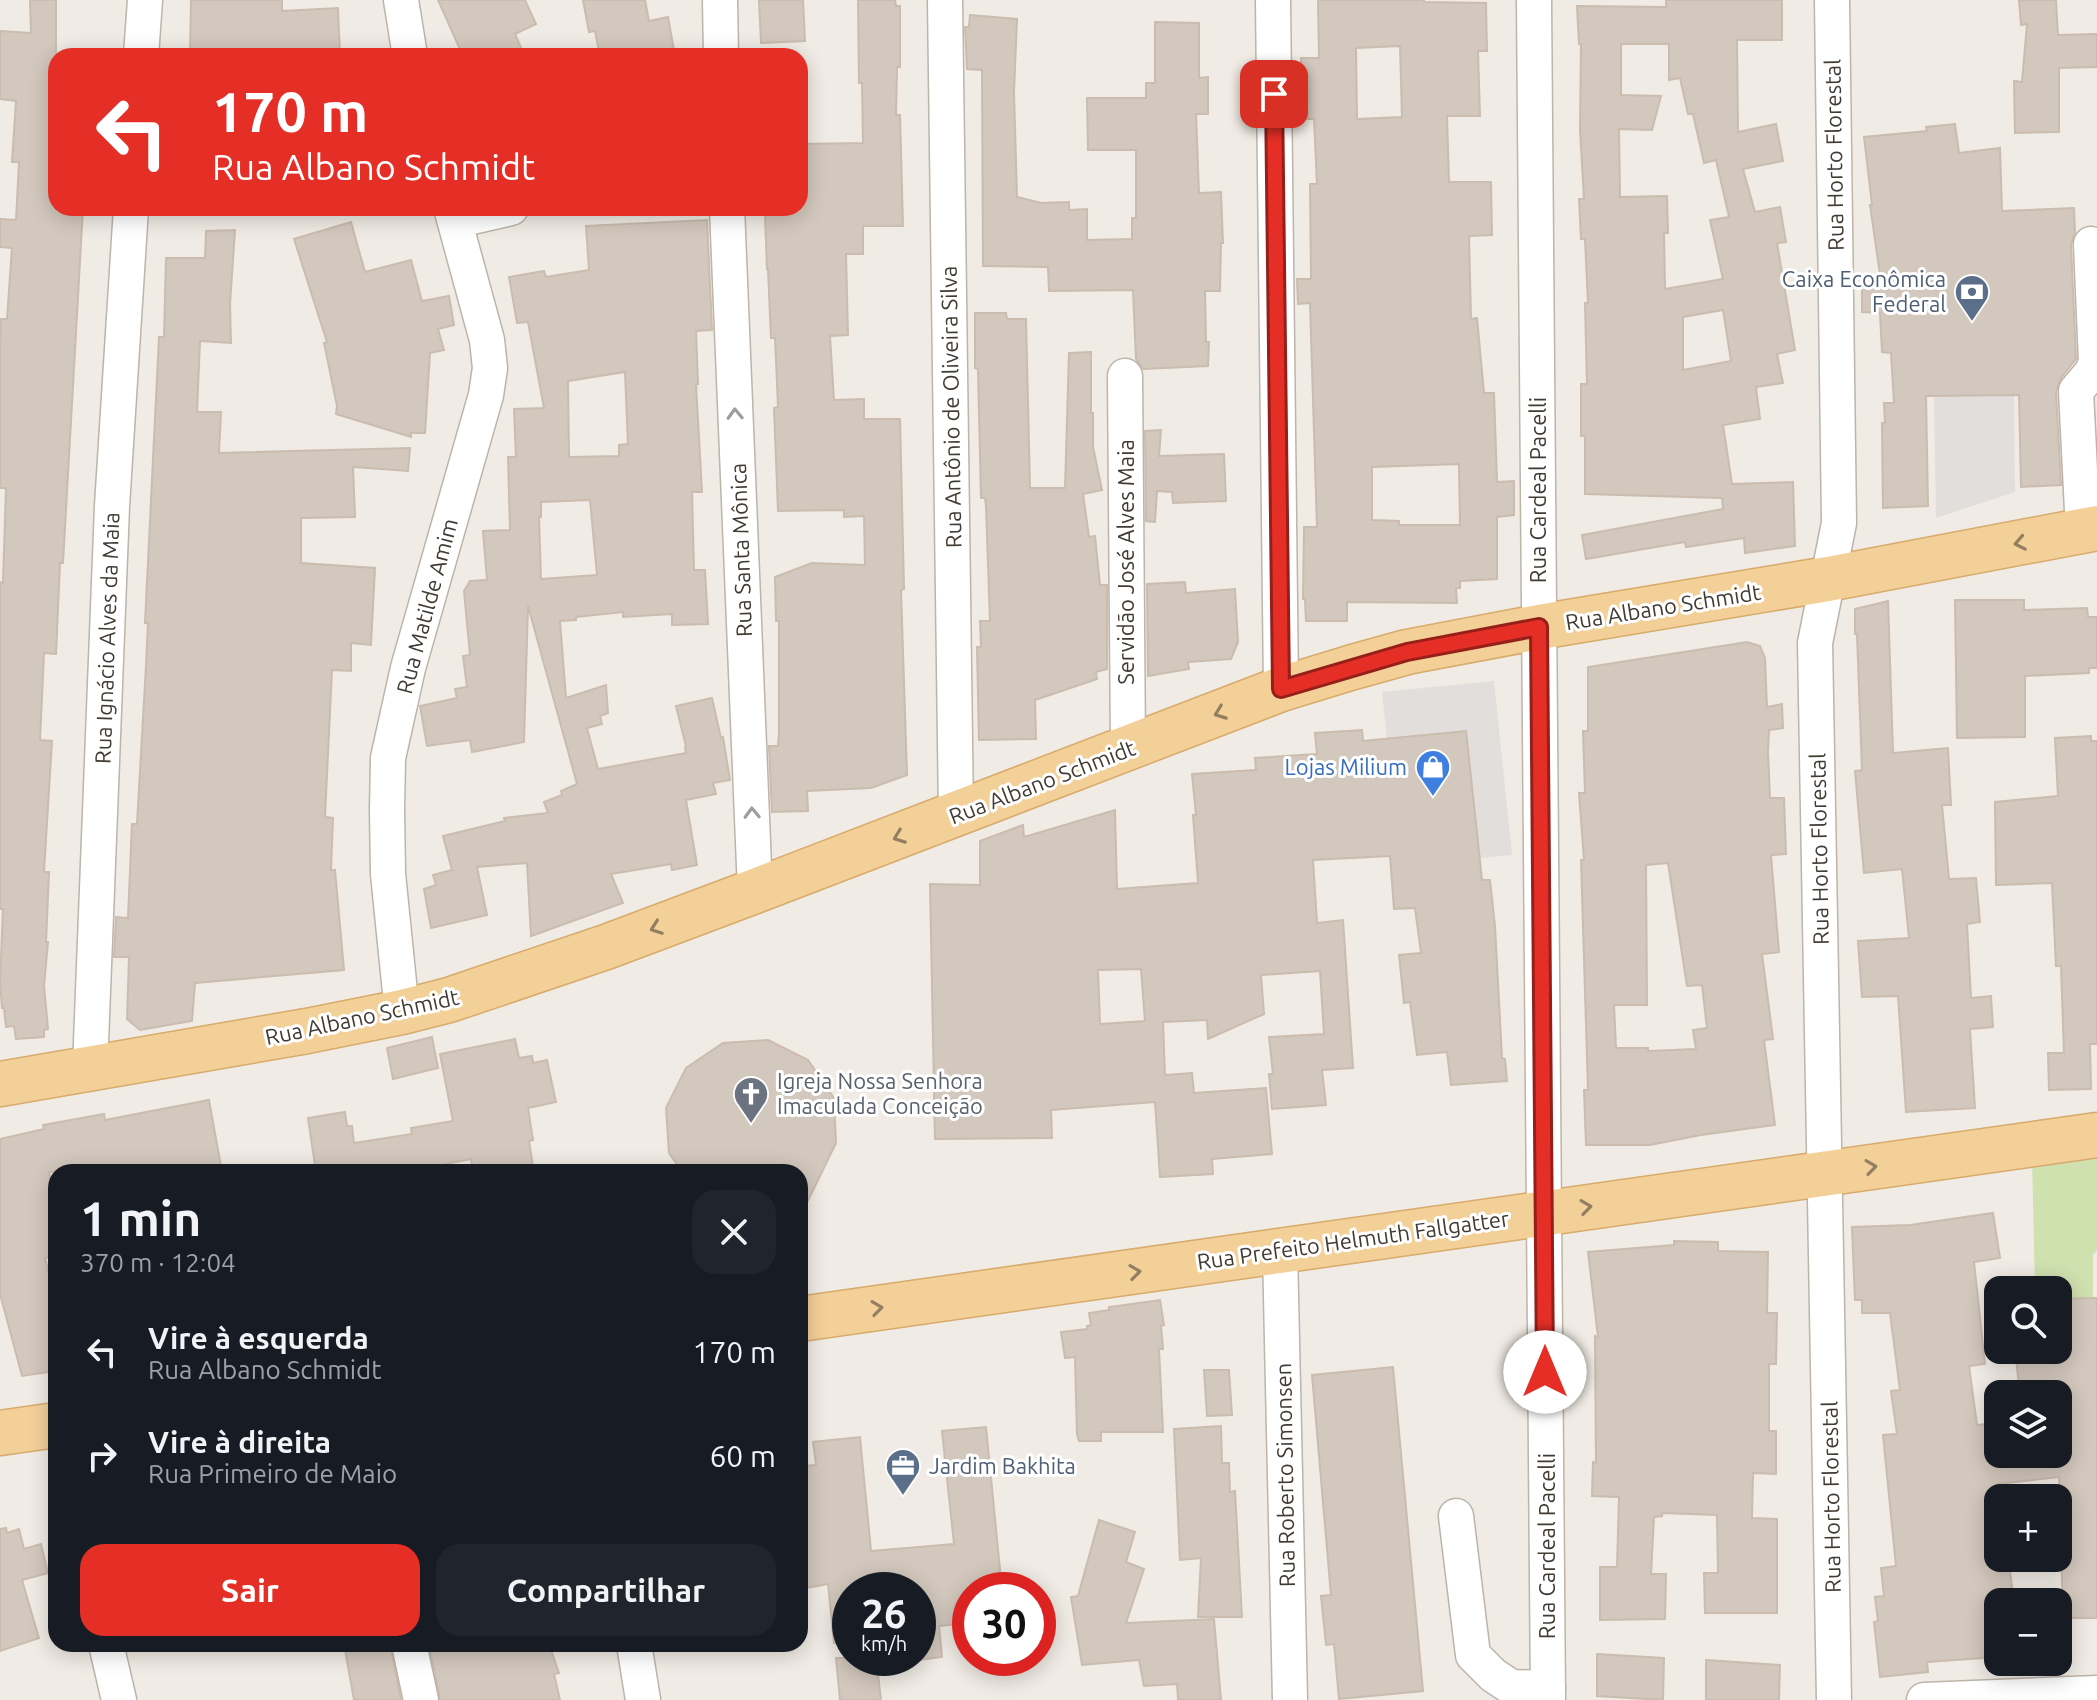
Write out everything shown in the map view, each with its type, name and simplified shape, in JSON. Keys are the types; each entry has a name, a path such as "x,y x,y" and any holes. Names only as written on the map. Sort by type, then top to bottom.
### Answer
{"main road":[{"name":"Rua Albano Schmidt","path":"0,1084 307,1031 449,1000 591,952 755,891 1281,689 1407,652 2090,530"},
{"name":"Rua Prefeito Helmuth Fallgatter","path":"808,1318 2097,1135"},
{"path":"0,1433 48,1428"}],"street":[{"path":"142,48 145,0"},
{"path":"401,0 409,48"},
{"path":"720,0 721,48"},
{"name":"Rua Antônio de Oliveira Silva","path":"945,0 956,815"},
{"path":"1273,0 1281,689"},
{"name":"Rua Cardeal Pacelli","path":"1534,0 1548,1694"},
{"name":"Rua Horto Florestal","path":"1832,0 1839,523 1815,643 1834,1700"},
{"name":"Rua Ignácio Alves da Maia","path":"90,1068 111,522 130,216"},
{"name":"Rua Matilde Amim","path":"402,1012 388,874 388,758 408,668 486,395 490,368 487,340 454,216"},
{"name":"Rua Santa Mônica","path":"727,216 755,891"},
{"path":"2090,530 2076,391 2096,362 2091,244"},
{"name":"Servidão José Alves Maia","path":"1125,376 1128,749"},
{"name":"Rua Roberto Simonsen","path":"1280,1251 1290,1700"},
{"path":"1456,1516 1473,1655 1493,1675 1511,1687 1548,1694"},
{"path":"108,1652 119,1700"},
{"path":"411,1652 421,1700"},
{"path":"635,1652 643,1700"},
{"path":"1924,1700 2078,1696"}],"green space":[{"path":"2097,1149 2097,1250 2093,1255 2093,1298 2072,1299 2072,1276 2035,1276 2032,1157"}],"shaded area":[{"path":"1934,396 2014,396 2015,492 1936,518"},
{"path":"1494,681 1512,855 1480,858 1466,731 1387,739 1382,692"}],"building":[{"path":"30,0 56,0 56,48 48,48 48,216 83,216 56,654 44,653 40,740 52,741 44,872 49,872 44,986 48,1029 44,1030 44,1037 16,1039 14,1026 6,1027 0,982 3,909 0,909 0,582 3,583 6,488 0,488 0,348 1,319 7,319 12,248 0,247 0,219 16,220 19,162 12,162 16,101 0,99 0,31 31,33"},
{"path":"191,0 282,0 282,11 338,8 340,48 190,48"},
{"path":"438,0 525,0 536,24 515,34 521,48 459,48"},
{"path":"583,0 645,0 649,21 668,17 674,48 598,48 595,31 589,32"},
{"path":"759,0 803,0 805,41 761,43"},
{"path":"858,0 895,0 896,6 900,6 896,115 900,115 903,226 863,226 863,254 846,254 848,335 830,336 834,400 864,399 864,419 900,419 907,775 871,788 807,791 808,811 772,812 769,746 778,746 779,732 779,621 776,621 775,577 812,563 865,565 864,516 844,517 844,510 778,511 775,338 771,338 765,216 808,216 808,144 863,143 862,83 859,83"},
{"path":"1318,0 1486,3 1487,51 1478,51 1480,116 1447,116 1449,182 1491,182 1492,235 1469,236 1471,319 1477,318 1484,393 1494,393 1497,482 1514,481 1514,515 1497,517 1497,579 1460,581 1460,588 1456,588 1457,603 1347,602 1347,621 1306,621 1303,599 1304,527 1317,527 1310,303 1298,304 1297,279 1311,279 1310,184 1317,184 1314,119 1302,119 1301,58 1319,58","holes":["1400,46 1402,117 1357,119 1356,48","1459,464 1460,525 1399,525 1399,521 1372,520 1372,467"]},
{"path":"1666,0 1782,0 1782,40 1737,40 1738,132 1776,124 1783,161 1743,169 1755,212 1780,207 1786,242 1777,243 1795,350 1777,354 1783,383 1756,387 1760,419 1723,425 1732,484 1793,482 1795,546 1745,553 1744,538 1686,547 1685,542 1586,559 1582,535 1723,509 1722,498 1585,494 1581,384 1587,384 1585,303 1588,303 1585,239 1581,239 1579,199 1584,199 1580,130 1581,44 1577,6 1666,7","holes":["1621,44 1669,44 1669,80 1680,78 1688,114 1693,114 1704,163 1716,160 1729,217 1710,220 1723,279 1665,289 1667,196 1620,197 1619,129 1652,130 1661,96 1621,95","1723,310 1731,361 1683,370 1683,317"]},
{"path":"2019,0 2056,0 2058,35 2097,34 2097,67 2059,68 2059,132 2015,133 2014,81 2022,82 2027,24 2021,25"},
{"path":"970,15 1017,19 1014,92 1017,197 1041,203 1069,202 1069,210 1087,209 1087,240 1132,239 1132,218 1136,218 1136,150 1088,150 1087,98 1146,98 1146,83 1155,83 1155,22 1199,23 1199,78 1208,77 1208,114 1196,114 1199,193 1221,192 1223,243 1220,291 1205,291 1208,366 1143,369 1136,359 1133,290 1049,291 1048,267 983,266 982,70 967,69 965,27 969,27"},
{"path":"1955,124 1959,153 2000,148 2002,211 2074,208 2075,232 2071,245 2076,359 2061,378 2056,392 2061,485 2021,487 2019,395 1926,396 1928,506 1883,508 1884,403 1894,403 1891,353 1882,352 1880,313 1862,312 1862,289 1882,288 1864,137 1927,131 1926,127"},
{"path":"707,220 712,330 696,331 702,492 692,492 694,570 705,570 708,624 672,625 672,614 623,617 623,612 560,621 566,698 606,685 608,713 600,716 602,724 587,728 598,769 686,753 676,706 712,698 730,780 713,783 716,794 686,800 697,865 672,870 671,864 611,874 623,903 531,936 527,863 477,867 487,915 431,928 424,889 436,885 433,875 452,870 443,836 505,821 504,818 548,813 544,802 562,795 561,791 577,784 528,606 524,742 472,752 470,740 427,746 420,706 457,698 455,689 467,687 463,656 470,655 464,591 470,581 487,580 483,531 510,530 508,457 516,457 514,409 544,408 528,322 517,323 509,277 544,271 546,277 589,270 586,226","holes":["625,372 628,444 619,445 619,456 569,457 568,381","590,500 597,575 541,579 541,502"]},
{"path":"351,222 365,272 411,260 422,301 449,296 454,325 438,329 444,350 430,353 425,433 411,433 411,437 336,414 324,343 327,342 294,239"},
{"path":"235,230 231,343 200,341 197,412 221,412 219,453 410,448 408,471 353,467 355,517 301,518 301,563 375,568 371,645 351,643 351,671 332,670 325,817 333,818 331,870 335,870 344,970 195,983 192,1021 140,1030 127,1019 129,957 114,957 116,917 128,918 132,824 137,824 159,337 164,337 166,258 205,258 206,231"},
{"path":"975,313 1006,313 1007,319 1026,319 1030,488 1065,488 1069,353 1091,352 1093,447 1102,490 1083,494 1089,537 1095,536 1100,585 1107,585 1107,669 1096,672 1097,679 1035,700 1036,739 979,740 977,647 981,647 980,621 990,621 986,506 985,498 981,498"},
{"path":"1161,430 1159,456 1224,454 1226,501 1173,503 1172,492 1157,491 1155,522 1146,521 1145,431"},
{"path":"1185,582 1186,593 1235,589 1238,642 1231,659 1188,662 1189,669 1148,676 1147,584"},
{"path":"1955,600 2024,600 2024,610 2087,608 2088,617 2097,617 2097,668 2089,668 2089,673 2025,676 2025,737 1957,738"},
{"path":"1888,601 1893,753 1948,748 1951,805 1942,805 1949,879 1976,878 1980,922 1967,924 1971,998 1991,996 1993,1027 1970,1029 1975,1108 1906,1112 1898,996 1862,997 1858,941 1909,938 1902,869 1864,873 1855,771 1862,770 1855,609"},
{"path":"1747,642 1760,646 1765,658 1767,707 1782,704 1783,728 1769,730 1768,752 1770,798 1784,798 1786,854 1771,855 1779,952 1762,954 1773,1039 1764,1040 1775,1125 1650,1145 1586,1145 1584,1090 1588,1090 1581,860 1584,860 1579,793 1585,793 1583,731 1588,731 1588,667","holes":["1668,863 1687,986 1702,985 1707,1028 1693,1030 1696,1049 1648,1051 1648,1048 1616,1048 1614,1005 1647,1005 1646,865"]},
{"path":"1362,730 1363,741 1466,731 1482,880 1490,880 1502,1058 1505,1059 1507,1081 1451,1085 1447,1052 1417,1055 1410,1002 1404,1003 1399,955 1421,953 1415,908 1394,909 1390,856 1313,860 1317,923 1343,920 1353,1068 1322,1070 1326,1105 1272,1109 1269,1074 1273,1074 1269,1037 1324,1034 1320,971 1261,975 1264,1014 1208,1039 1207,1020 1163,1022 1165,1075 1192,1073 1194,1093 1266,1088 1272,1154 1212,1159 1213,1174 1160,1177 1155,1102 1051,1110 1052,1138 935,1139 930,884 980,885 980,841 1023,825 1024,837 1115,810 1117,889 1198,883 1192,774 1256,770 1255,758 1317,754 1315,733","holes":["1141,969 1145,1021 1100,1024 1098,970"]},
{"path":"2091,736 2091,741 2097,741 2097,1044 2090,1044 2091,1089 2049,1090 2048,1053 2064,1053 2061,966 2056,966 2052,883 1996,885 1995,802 2058,796 2055,738"},
{"path":"432,1037 438,1068 393,1079 387,1048"},
{"path":"515,1039 519,1058 532,1056 533,1063 547,1060 556,1102 528,1108 533,1164 472,1164 471,1159 445,1164 315,1164 308,1118 345,1112 347,1126 352,1126 354,1143 412,1134 411,1128 453,1121 440,1054"},
{"name":"Igreja Nossa Senhora Imaculada Conceição","path":"768,1040 808,1060 834,1098 836,1143 808,1201 808,1164 677,1164 669,1153 666,1108 686,1068 723,1043"},
{"path":"209,1100 221,1164 48,1164 48,1257 45,1258 48,1270 48,1372 22,1376 0,1294 0,1139 44,1129 43,1125 104,1114 105,1120"},
{"path":"1993,1213 2000,1258 1974,1262 1985,1364 1969,1366 1977,1425 1984,1424 1984,1468 2072,1468 2072,1380 2018,1380 2017,1364 2072,1364 2072,1299 2097,1298 2097,1618 2072,1618 2072,1588 2062,1588 2062,1572 2072,1572 2072,1484 2059,1484 2059,1477 1984,1484 1984,1572 2010,1572 2012,1588 1984,1588 1984,1658 1927,1662 1928,1672 1880,1677 1874,1622 1878,1621 1875,1597 1884,1596 1881,1568 1896,1566 1883,1435 1897,1434 1891,1391 1900,1390 1890,1313 1862,1313 1862,1300 1855,1300 1852,1227 1910,1225"},
{"path":"1674,1241 1718,1242 1718,1251 1768,1252 1767,1313 1777,1313 1776,1364 1769,1364 1769,1431 1776,1431 1776,1474 1753,1473 1752,1518 1777,1519 1777,1613 1705,1613 1704,1573 1718,1573 1717,1515 1662,1513 1662,1516 1654,1517 1651,1574 1666,1574 1665,1619 1600,1620 1600,1567 1617,1567 1619,1497 1592,1496 1593,1462 1596,1463 1595,1336 1598,1337 1588,1252 1674,1245"},
{"path":"1160,1300 1164,1325 1161,1326 1163,1349 1159,1349 1163,1432 1101,1432 1101,1441 1079,1441 1075,1357 1065,1358 1061,1332 1087,1329 1091,1325 1089,1313"},
{"path":"1393,1367 1423,1691 1339,1699 1334,1644 1326,1645 1321,1596 1331,1595 1312,1375"},
{"path":"1204,1370 1229,1370 1232,1415 1207,1416"},
{"path":"1221,1426 1222,1463 1229,1463 1230,1492 1235,1491 1242,1617 1198,1617 1201,1558 1180,1560 1174,1429"},
{"path":"986,1427 1000,1572 952,1572 952,1625 939,1626 942,1657 936,1658 936,1572 832,1572 832,1623 828,1584 808,1588 808,1466 816,1465 813,1442 860,1437 871,1551 954,1544 942,1431"},
{"path":"1099,1520 1135,1532 1126,1562 1144,1569 1126,1623 1214,1619 1221,1700 1178,1700 1177,1684 1144,1686 1139,1660 1082,1665 1071,1597 1078,1596"},
{"path":"6,1528 7,1533 19,1529 24,1549 41,1544 48,1573 22,1580 39,1638 0,1651 0,1529"},
{"path":"345,1652 392,1652 401,1700 354,1700"},
{"path":"431,1652 552,1652 559,1673 554,1674 560,1700 440,1700"},
{"path":"1597,1654 1664,1658 1663,1700 1597,1696"},
{"path":"1706,1660 1780,1665 1779,1700 1706,1700"},
{"path":"838,1676 878,1676 881,1700 840,1700"}],"place":[{"name":"Caixa Econômica Federal","path":"1972,323"},
{"name":"Lojas Milium","path":"1433,798"},
{"name":"Igreja Nossa Senhora Imaculada Conceição","path":"751,1125"},
{"name":"Jardim Bakhita","path":"903,1497"}],"route":[{"path":"1274,94 1281,689 1407,652 1539,627 1545,1372"}]}
